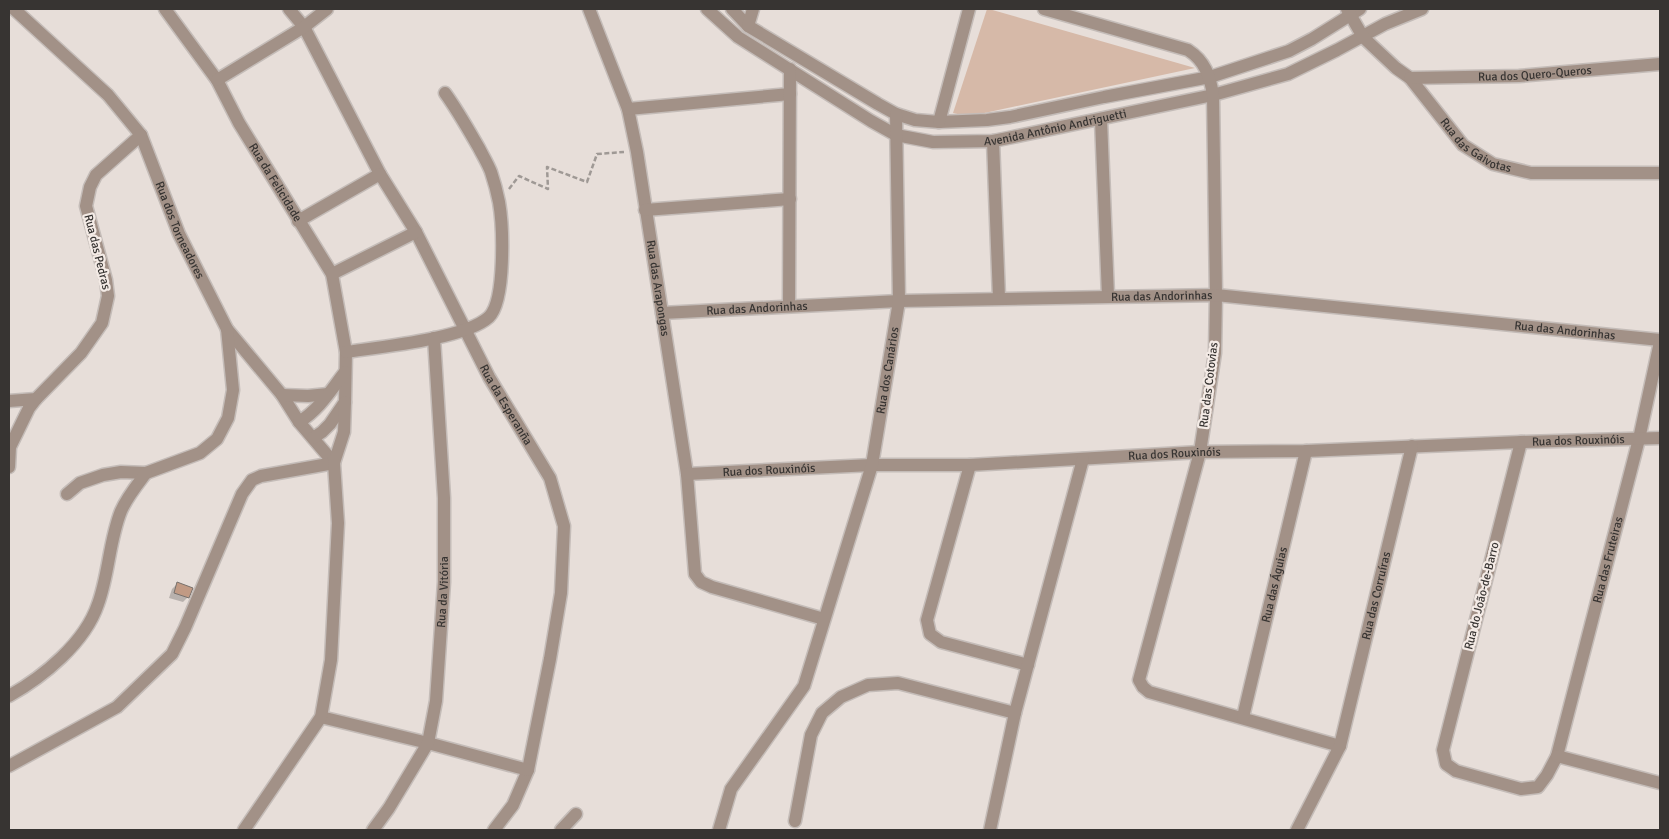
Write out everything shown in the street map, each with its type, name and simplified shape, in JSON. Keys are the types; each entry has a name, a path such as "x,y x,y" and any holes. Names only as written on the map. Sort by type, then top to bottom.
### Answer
{"street":[{"name":"Rua dos Torneadores","path":"14,9 108,95 141,135 178,234 227,329 282,395 299,422 334,463"},
{"name":"Rua da Felicidade","path":"165,9 217,80 239,122 332,274 346,352 344,432 334,463"},
{"name":"Rua da Esperanña","path":"289,9 304,27 380,174 416,232 489,377 550,478 564,526 561,593 528,770 513,805 494,830"},
{"path":"217,80 304,27 327,9"},
{"name":"Rua das Arapongas","path":"589,9 628,109 637,152 687,474 695,574 701,582 712,587 824,619"},
{"name":"Avenida Antônio Andriguetti","path":"707,9 738,37 871,122 896,135 933,142 993,141 1213,96 1288,74 1384,24 1422,9"},
{"name":"Avenida Antônio Andriguetti","path":"732,9 748,26 896,114 915,120 939,122 988,120 1210,77 1289,51 1312,39 1352,11"},
{"path":"748,26 753,9"},
{"path":"939,122 969,9"},
{"path":"1044,9 1076,13 1188,50 1200,60 1210,77"},
{"name":"Rua das Gaivotas","path":"1352,11 1362,37 1410,78 1462,145 1492,164 1531,173 1660,172"},
{"name":"Rua dos Quero-Queros","path":"1410,78 1519,76 1660,64"},
{"path":"789,306 790,69"},
{"name":"Rua das Cotovias","path":"1210,77 1213,96 1215,354 1200,452 1139,680 1142,687 1149,692 1243,717"},
{"path":"346,352 434,338 466,330 490,316 498,298 502,270 499,202 490,171 460,114 445,94"},
{"path":"628,109 790,94"},
{"name":"Rua dos Canários","path":"824,619 872,465 899,301 896,114"},
{"path":"1101,120 1108,296"},
{"name":"Rua das Pedras","path":"9,467 10,447 30,408 36,399 81,353 102,323 108,296 106,280 86,206 88,196 96,175 141,135"},
{"path":"993,141 999,298"},
{"path":"298,221 380,174"},
{"path":"646,210 790,199"},
{"path":"332,274 416,232"},
{"name":"Rua das Andorinhas","path":"662,313 899,301 1216,295 1660,341"},
{"path":"67,494 80,483 103,475 121,472 146,473 200,453 217,439 228,418 233,390 227,329"},
{"name":"Rua da Vitória","path":"373,830 407,780 428,743 436,701 444,582 444,498 434,338"},
{"name":"Rua das Fruteiras","path":"1547,775 1557,756 1639,439 1660,341"},
{"path":"299,422 310,416 319,407 345,372"},
{"path":"282,395 308,396 328,394"},
{"path":"9,401 36,399"},
{"path":"312,438 330,424 346,402"},
{"name":"Rua dos Rouxinóis","path":"687,474 872,465 970,464 1200,452 1306,451 1660,438"},
{"name":"Rua do João-de-Barro","path":"1521,442 1443,750 1446,764 1456,771 1521,789 1538,787 1547,775"},
{"name":"Rua das Corruíras","path":"1297,830 1340,746 1412,446"},
{"name":"Rua das Águias","path":"1243,717 1306,451"},
{"path":"990,830 1015,713 1083,459"},
{"path":"9,766 117,707 172,654 242,494 252,480 262,476 334,463 338,523 331,660 321,717 244,830"},
{"path":"970,464 927,620 930,634 942,642 1028,665"},
{"path":"9,696 65,654 83,632 98,605 116,526 122,510 146,473"},
{"path":"719,830 731,789 804,686 824,619"},
{"path":"795,821 811,735 822,713 841,697 868,685 898,683 1015,713"},
{"path":"321,717 528,770"},
{"path":"1243,717 1340,746"},
{"path":"1557,756 1660,783"},
{"path":"562,830 576,814"}],"path":[{"path":"499,202 519,176 548,189 547,166 587,182 597,154 637,152"}],"shaded area":[{"path":"987,9 1195,68 975,115 953,113"}],"building":[{"path":"177,582 193,588 189,598 174,593"}]}
